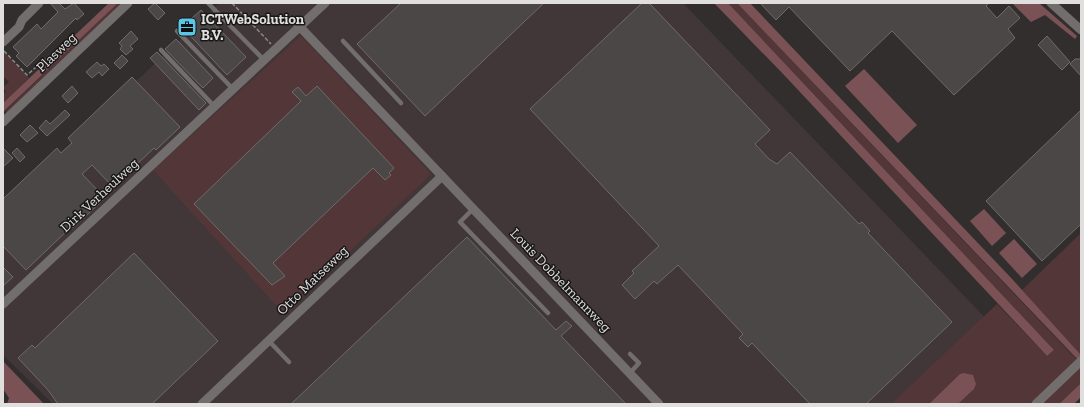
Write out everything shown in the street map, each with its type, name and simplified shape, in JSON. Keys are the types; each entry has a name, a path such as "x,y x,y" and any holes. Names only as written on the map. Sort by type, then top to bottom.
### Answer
{"street":[{"path":"3,42 19,27 22,20 39,3"},
{"name":"Plasweg","path":"3,122 128,3"},
{"name":"Dirk Verheulweg","path":"3,304 325,3"},
{"path":"1050,3 1081,30"},
{"path":"300,27 442,176"},
{"name":"Louis Dobbelmannweg","path":"442,176 659,404"},
{"name":"Otto Matseweg","path":"202,404 442,176"},
{"path":"1036,404 1078,364"}],"lane":[{"path":"208,3 264,61"},
{"path":"177,31 233,90"},
{"path":"343,41 401,102"},
{"path":"161,50 215,107"},
{"path":"473,209 460,222 548,313"},
{"path":"269,340 289,362"},
{"path":"630,354 639,363 630,373"}],"path":[{"path":"232,3 276,50"},
{"path":"3,49 27,75 48,56"}],"shaded area":[{"path":"109,3 118,3 3,112 3,103"},
{"path":"118,3 124,3 7,114 5,111"},
{"path":"219,3 683,3 1018,352 1022,404 53,404 3,355 3,207"},
{"path":"714,3 728,3 1054,350 1047,356 785,76"},
{"path":"728,3 737,3 1077,360 1031,404 958,404 974,388 976,382 968,373 960,374 929,404 891,404 997,304 1047,356 1054,350"},
{"path":"737,3 750,3 1014,281 1081,355 1081,363"},
{"path":"1012,3 1039,3 1077,36 1075,39 1045,15 1031,22"},
{"path":"301,36 431,174 284,314 153,170"},
{"path":"3,51 29,78 3,103 3,94 6,92 3,87 9,82 3,76"},
{"path":"864,69 917,125 898,143 845,86"},
{"path":"984,209 1006,233 992,246 970,221"},
{"path":"1081,233 1081,355 1022,290"},
{"path":"1014,239 1037,264 1022,278 999,253"},
{"path":"3,361 44,404 7,404 9,398 3,389"},
{"path":"1081,366 1081,383 1059,404 1040,404"},
{"path":"964,373 973,375 976,384 974,389 958,404 929,404 960,374"},
{"path":"1081,383 1081,397 1074,404 1059,404"}],"building":[{"path":"50,3 59,3 65,9 74,3 84,14 77,20 76,18 27,67 16,56 19,53 13,47 37,24 41,29 58,12"},
{"path":"155,3 165,13 158,20 148,9"},
{"path":"401,3 544,3 425,116 357,44"},
{"path":"642,3 649,3 770,130 755,144 769,159 777,164 790,152 859,224 862,222 870,231 868,233 952,322 866,404 810,404 752,343 748,347 739,338 743,334 678,265 657,284 654,281 635,299 622,285 634,273 632,271 659,246 530,109"},
{"path":"760,3 989,3 986,6 997,18 1009,6 1020,18 1008,29 1015,38 954,95 892,31 850,71 789,7 776,20"},
{"path":"201,10 246,57 227,75 182,27"},
{"path":"131,31 138,39 130,46 133,49 126,55 120,49 122,46 119,43"},
{"path":"1047,36 1070,62 1062,70 1038,45"},
{"path":"176,39 213,78 203,88 165,49"},
{"path":"157,52 206,103 199,110 150,58"},
{"path":"122,55 128,61 120,69 114,63"},
{"path":"1075,59 1081,59 1081,76 1070,64"},
{"path":"97,62 101,66 104,64 109,69 102,76 99,72 92,78 86,72"},
{"path":"132,77 180,127 156,150 154,148 113,187 92,165 82,174 105,198 73,228 72,226 26,270 3,246 3,199 57,148 61,153 72,143 68,138"},
{"path":"72,86 78,93 68,103 62,96"},
{"path":"317,86 394,168 389,173 391,175 385,180 373,168 273,263 285,276 272,285 194,204 301,101 292,92 298,87 306,96"},
{"path":"65,110 70,115 47,136 39,128 46,120 50,124"},
{"path":"1081,110 1081,224 1042,261 986,201"},
{"path":"30,125 38,133 27,142 20,135"},
{"path":"3,148 13,158 3,167"},
{"path":"17,148 25,157 20,162 12,153"},
{"path":"467,237 556,330 566,321 572,326 561,336 626,404 291,404"},
{"path":"134,253 218,341 152,404 58,404 48,390 18,358 32,345 35,348"},
{"path":"3,267 13,277 3,286"}],"place":[{"name":"ICTWebSolution B.V.","path":"187,27"}]}
